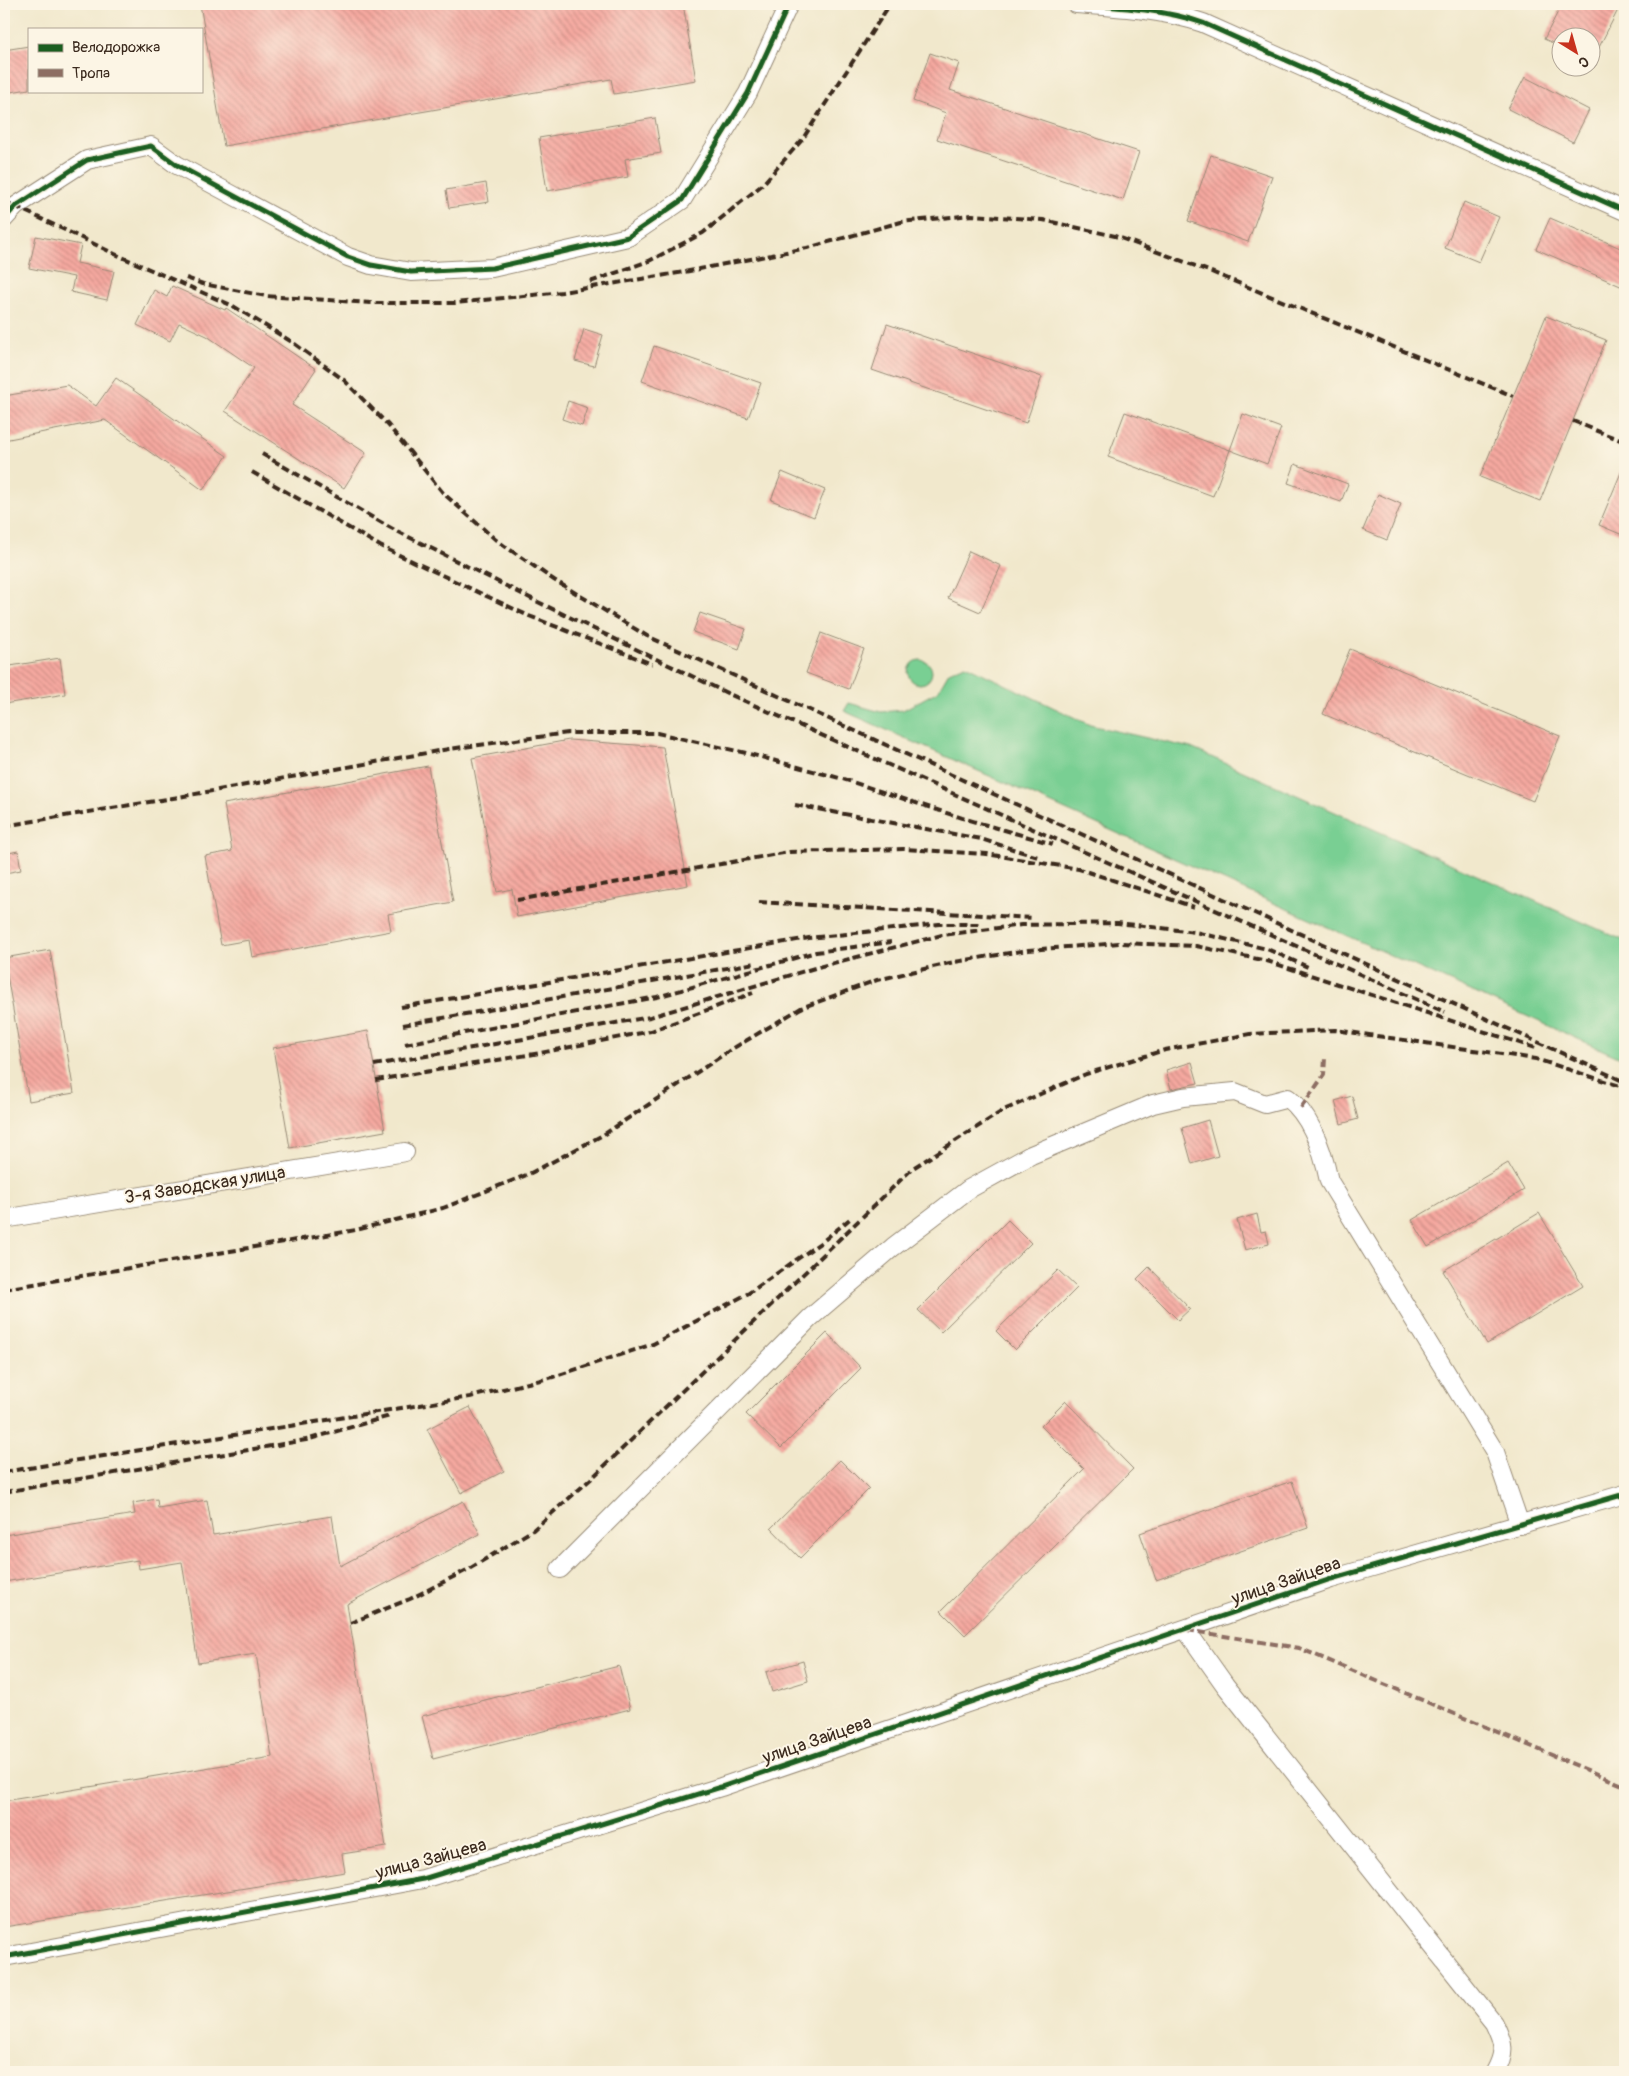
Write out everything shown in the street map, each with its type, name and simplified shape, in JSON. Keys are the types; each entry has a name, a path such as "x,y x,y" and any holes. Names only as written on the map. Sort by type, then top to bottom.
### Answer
{"street":[{"path":"4,219 24,201 87,160 151,146 177,165 320,244 371,265 411,272 492,268 628,237 682,200 748,93 789,4"},
{"path":"1076,4 1150,10 1180,15 1203,23 1625,212"},
{"path":"560,1569 810,1318 892,1247 969,1189 1031,1155 1154,1104 1183,1097 1234,1092 1265,1104 1288,1098 1301,1108 1324,1157 1329,1182 1495,1452 1520,1525"},
{"name":"3-я Заводская улица","path":"4,1219 405,1152"},
{"name":"улица Зайцева","path":"4,1957 423,1879 721,1786 1186,1630 1331,1579 1625,1494"},
{"path":"1186,1630 1225,1685 1494,2023 1502,2040 1503,2058 1495,2072"}],"green space":[{"path":"920,660 928,664 932,672 928,680 920,684 912,680 908,672 912,664"},
{"path":"965,665 1090,725 1191,748 1625,941 1625,1060 844,711 849,703 881,712 903,710 938,691 949,672"}],"building":[{"path":"200,4 683,4 696,80 614,94 611,79 224,146"},
{"path":"1562,4 1621,4 1602,41 1602,28 1552,28 1552,43 1544,39"},
{"path":"28,46 28,89 4,93 4,50"},
{"path":"930,53 959,63 950,90 1139,152 1123,200 937,139 946,113 913,101"},
{"path":"1525,77 1589,110 1573,142 1508,109"},
{"path":"655,118 661,153 625,159 628,177 547,191 539,138"},
{"path":"1211,155 1272,176 1248,242 1188,221"},
{"path":"486,183 489,202 449,208 446,190"},
{"path":"1464,202 1499,217 1479,262 1445,248"},
{"path":"1550,218 1625,250 1625,288 1536,249"},
{"path":"36,236 81,245 77,263 114,271 107,300 71,292 74,277 29,268"},
{"path":"172,286 225,310 226,308 316,369 292,405 366,453 344,488 225,411 254,368 207,336 179,323 170,341 137,325 154,290 167,297"},
{"path":"1546,316 1606,340 1540,501 1480,477"},
{"path":"887,324 1042,377 1026,423 872,370"},
{"path":"584,329 603,335 594,366 575,361"},
{"path":"654,346 761,383 748,418 642,381"},
{"path":"116,378 227,456 203,490 105,420 4,440 4,396 67,385 96,406"},
{"path":"568,401 588,408 582,426 562,419"},
{"path":"1125,412 1230,450 1213,496 1108,457"},
{"path":"1243,414 1281,428 1267,464 1230,450"},
{"path":"1625,463 1625,536 1599,525"},
{"path":"1295,464 1348,484 1341,502 1288,483"},
{"path":"782,472 825,490 814,517 771,500"},
{"path":"1378,494 1401,504 1387,540 1363,530"},
{"path":"969,551 1001,566 980,612 948,598"},
{"path":"700,613 746,629 739,649 693,632"},
{"path":"821,633 864,649 849,689 806,673"},
{"path":"1350,649 1560,736 1533,801 1323,714"},
{"path":"60,658 65,694 4,704 4,667"},
{"path":"569,740 663,747 688,885 517,917 512,889 497,892 472,758"},
{"path":"428,766 453,902 388,914 391,931 252,957 249,940 221,945 205,856 232,851 224,804"},
{"path":"18,851 21,870 5,873 4,854"},
{"path":"50,950 74,1093 29,1101 4,958"},
{"path":"368,1031 385,1131 290,1148 273,1048"},
{"path":"1192,1062 1198,1083 1171,1089 1166,1070"},
{"path":"1352,1096 1358,1119 1341,1124 1335,1101"},
{"path":"1208,1120 1218,1156 1192,1164 1182,1128"},
{"path":"1508,1163 1524,1190 1428,1247 1412,1220"},
{"path":"1539,1213 1583,1286 1487,1344 1443,1271"},
{"path":"1257,1214 1261,1232 1266,1231 1269,1244 1245,1250 1237,1220"},
{"path":"1008,1220 1031,1243 941,1332 918,1310"},
{"path":"1149,1267 1190,1309 1178,1320 1137,1279"},
{"path":"1058,1270 1077,1288 1015,1350 996,1331"},
{"path":"827,1333 861,1368 781,1448 746,1414"},
{"path":"1066,1401 1133,1469 965,1635 941,1611 1084,1469 1041,1426"},
{"path":"470,1407 504,1471 461,1493 427,1429"},
{"path":"840,1460 869,1489 800,1558 771,1528"},
{"path":"1292,1481 1308,1528 1156,1580 1140,1533"},
{"path":"157,1499 158,1508 207,1500 213,1535 332,1516 340,1566 463,1501 480,1534 347,1604 386,1847 342,1854 345,1872 4,1927 4,1801 272,1757 256,1654 198,1663 182,1562 139,1569 138,1560 4,1582 4,1535 135,1514 133,1503"},
{"path":"803,1661 808,1681 772,1692 766,1672"},
{"path":"619,1666 630,1709 433,1759 422,1716"}],"railway":[{"path":"590,282 649,261 703,233 762,185 802,140 890,4"},
{"path":"4,201 115,254 233,306 292,342 344,380 388,425 444,494 496,540 554,580 647,636 1625,1082"},
{"path":"186,278 203,284 266,296 372,303 455,303 562,292 684,272 807,248 901,222 972,215 1043,220 1115,236 1209,271 1513,396"},
{"path":"1573,421 1625,442"},
{"path":"262,454 391,528 538,602 729,694 1445,1012"},
{"path":"252,472 380,546 529,616 652,664"},
{"path":"4,826 449,749 568,733 657,733 746,753 843,779 962,818 1053,844"},
{"path":"795,805 981,839 1038,857"},
{"path":"517,900 789,852 903,849 987,854 1079,869 1194,907"},
{"path":"759,902 1033,918"},
{"path":"374,1065 650,1017 818,967 942,935 1021,925 1118,923 1195,932 1267,949 1310,968"},
{"path":"401,1007 809,938 939,924 979,924"},
{"path":"405,1044 657,997 816,952 891,942"},
{"path":"4,1289 356,1230 443,1208 529,1174 603,1135 732,1049 801,1008 877,980 954,962 1028,950 1120,943 1196,946 1267,961 1535,1048"},
{"path":"403,1025 755,963"},
{"path":"376,1080 540,1053 651,1031 753,993"},
{"path":"350,1623 410,1599 469,1569 533,1530 592,1478 913,1168 1004,1110 1086,1074 1165,1050 1250,1034 1335,1030 1536,1059 1620,1086"},
{"path":"4,1472 470,1397 553,1377 653,1344 749,1293 823,1241 851,1218"},
{"path":"4,1492 306,1440 390,1416"}],"marked path":[{"path":"1301,1108 1324,1075 1325,1058"},
{"path":"1187,1630 1299,1648 1625,1786"}],"cycle path":[{"path":"4,219 16,206 87,160 151,146 177,165 348,257 371,265 411,272 492,268 628,237 682,200 748,93 789,4"},
{"path":"1076,4 1156,12 1203,23 1625,211"},
{"path":"4,1957 423,1879 721,1787 1331,1579 1625,1494"}]}
